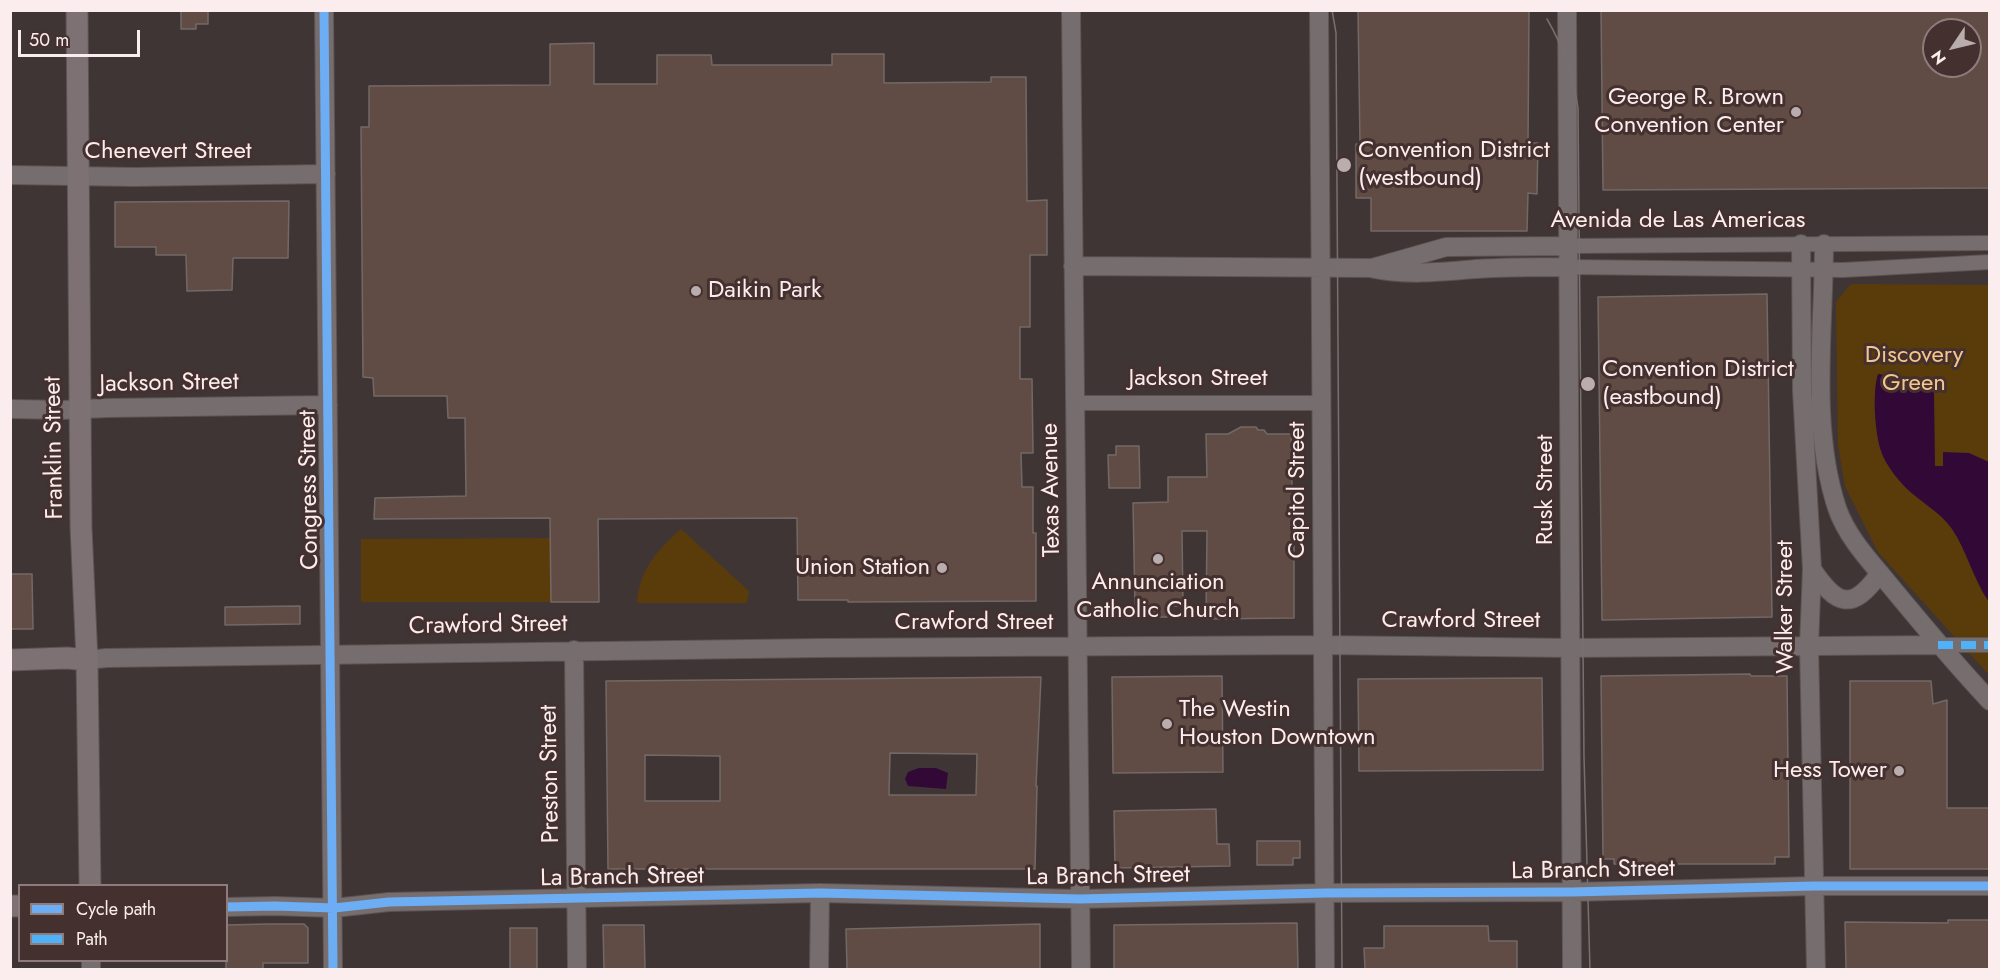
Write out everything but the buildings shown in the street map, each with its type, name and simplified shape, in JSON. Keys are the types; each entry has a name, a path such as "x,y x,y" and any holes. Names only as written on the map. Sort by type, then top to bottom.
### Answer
{"main road":[{"name":"Franklin Street","path":"77,10 81,534 87,660 90,884"},
{"name":"Crawford Street","path":"10,660 67,658 87,660"}],"street":[{"name":"Congress Street","path":"324,10 333,969"},
{"name":"Texas Avenue","path":"1071,10 1081,969"},
{"path":"1306,10 1318,40"},
{"name":"Capitol Street","path":"1319,10 1325,969"},
{"name":"Rusk Street","path":"1567,10 1572,969"},
{"name":"Chenevert Street","path":"10,175 326,174"},
{"name":"Avenida de Las Americas","path":"1370,268 1446,247 1989,243"},
{"name":"Walker Street","path":"1801,244 1804,439 1812,569 1809,646 1816,969"},
{"path":"1824,244 1820,412 1824,452 1837,508 1854,541 1938,645 1989,701"},
{"name":"Avenida de Las Americas","path":"1073,266 1370,268 1394,273 1437,273 1476,269 1568,267 1824,270 1989,262"},
{"name":"Jackson Street","path":"1075,403 1321,403"},
{"name":"Jackson Street","path":"10,409 80,410 328,405"},
{"path":"1804,439 1823,438"},
{"path":"1812,569 1824,587 1832,594 1842,599 1852,600 1867,592 1880,573"},
{"name":"Crawford Street","path":"87,660 574,651 1323,645 1570,648 1938,645"},
{"path":"1938,645 1989,645"},
{"name":"Preston Street","path":"574,651 577,969"},
{"name":"La Branch Street","path":"228,907 333,908 389,902 820,893 1080,899 1814,886 1989,886"},
{"path":"819,969 820,893"}],"green space":[{"name":"Discovery Green","path":"1851,284 1989,285 1989,675 1878,552 1845,486 1838,445 1836,302"},
{"path":"681,529 749,591 747,603 637,603 641,580 651,561"},
{"path":"550,538 551,602 361,602 361,539"}],"shaded area":[{"path":"1878,374 1900,377 1934,392 1935,466 1943,466 1943,452 1969,453 1989,462 1989,602 1952,529 1903,485 1883,456 1877,434 1875,412"},
{"path":"919,768 936,768 948,773 946,789 908,786 905,779 908,772"}],"tram line":[{"path":"1332,10 1336,33 1342,970"},
{"path":"1547,19 1567,62 1578,108 1584,757 1590,970"}],"marked path":[{"path":"1938,645 1990,645"}],"cycle path":[{"path":"324,10 333,970"},
{"path":"228,907 334,908 389,902 820,893 1080,899 1814,886 1990,886"}],"place":[{"name":"George R. Brown Convention Center","path":"1796,112"},
{"name":"Convention District (westbound)","path":"1344,165"},
{"name":"Daikin Park","path":"696,291"},
{"name":"Convention District (eastbound)","path":"1588,384"},
{"name":"Annunciation Catholic Church","path":"1158,559"},
{"name":"Union Station","path":"942,568"},
{"name":"The Westin Houston Downtown","path":"1167,724"},
{"name":"Hess Tower","path":"1899,771"}]}
